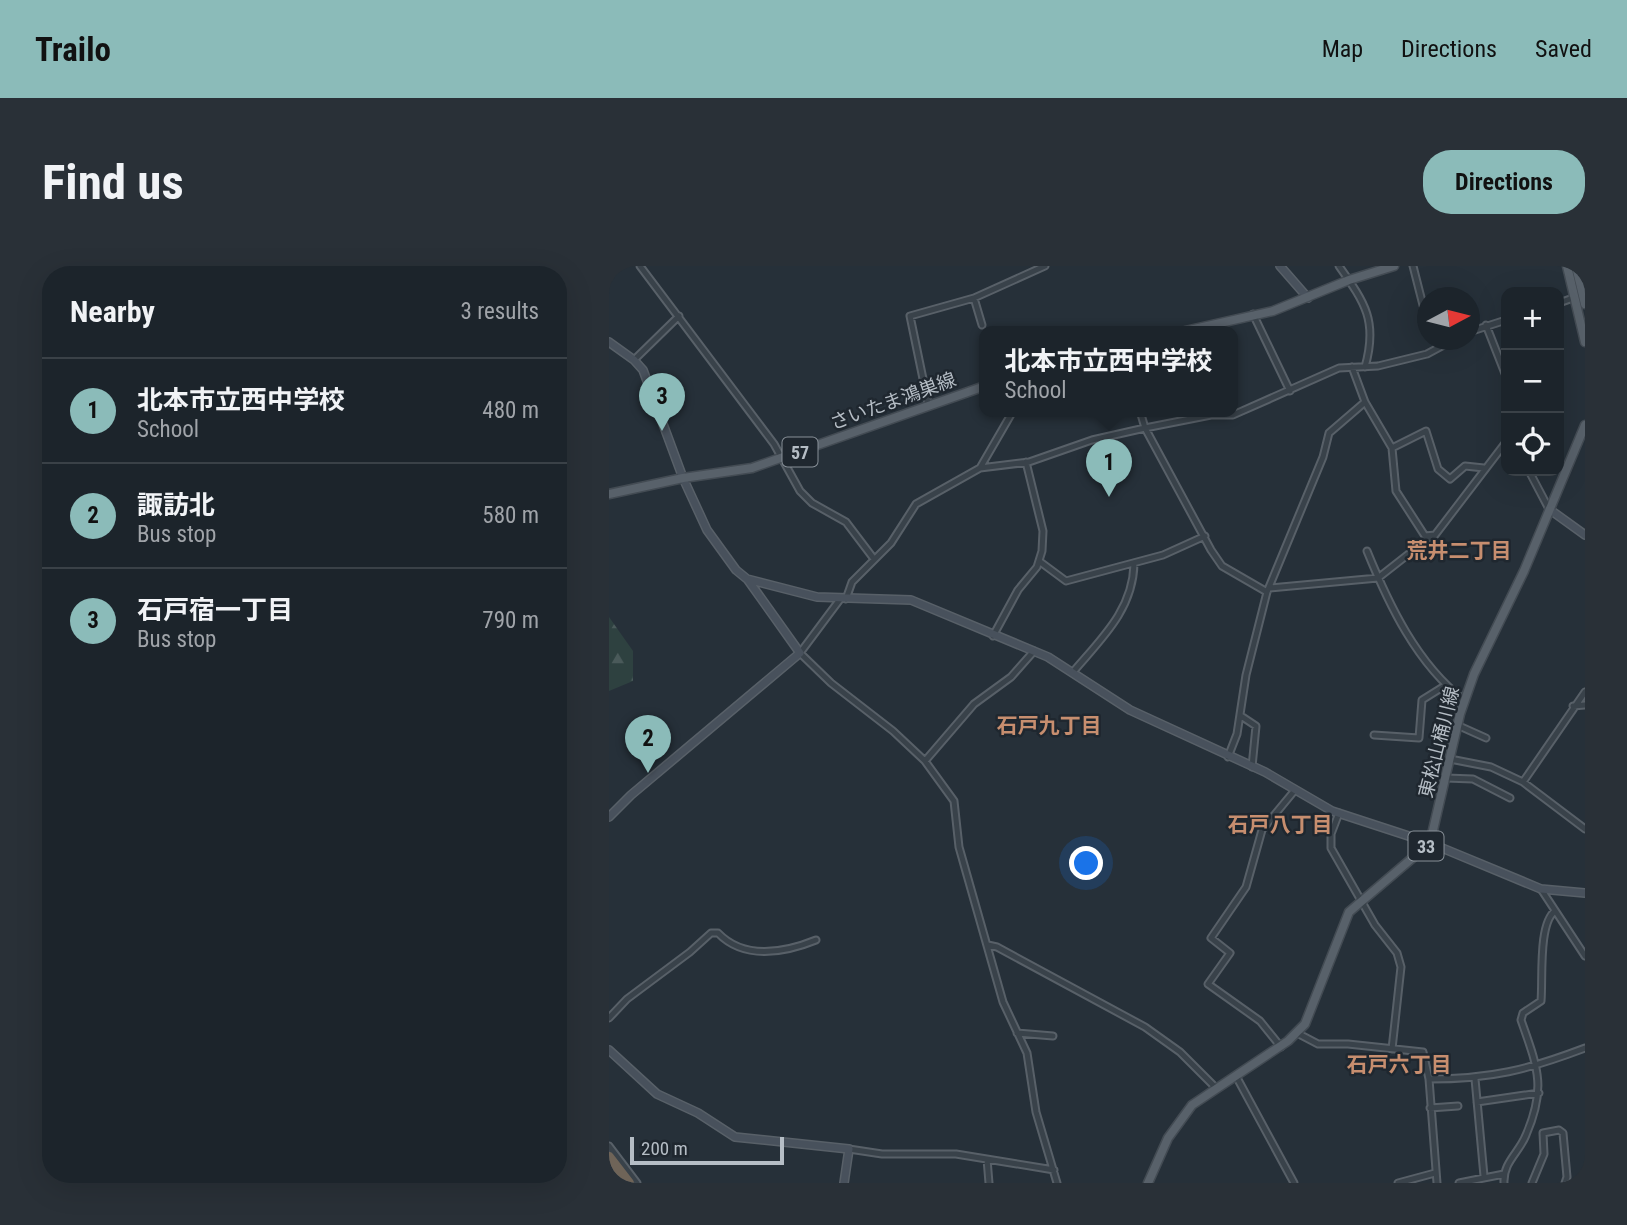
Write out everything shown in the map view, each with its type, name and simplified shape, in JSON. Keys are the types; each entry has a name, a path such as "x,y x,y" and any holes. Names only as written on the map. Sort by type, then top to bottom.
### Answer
{"highway":[{"path":"609,1157 629,1183"},
{"path":"609,1172 617,1183"}],"main road":[{"path":"1205,326 1273,311 1349,280 1394,266"},
{"path":"1567,266 1585,342"},
{"path":"1576,266 1585,304"},
{"name":"さいたま鴻巣線","path":"609,494 683,478 752,468 879,425 928,403 979,388"},
{"name":"東松山桶川線","path":"1430,843 1464,700 1524,571 1585,425"},
{"name":"33","path":"1148,1183 1176,1124 1192,1105 1297,1033 1314,1007 1342,924 1360,900 1430,843"}],"street":[{"path":"640,266 781,459 805,498 846,522 874,559"},
{"path":"928,403 910,316 974,298 1045,266"},
{"path":"1280,266 1308,298"},
{"path":"1339,266 1367,312 1372,329 1372,341 1365,367"},
{"path":"1413,266 1418,287"},
{"path":"974,298 982,325"},
{"path":"1564,301 1573,298"},
{"path":"1253,314 1290,391"},
{"path":"634,360 679,316"},
{"path":"1480,327 1501,321"},
{"path":"1486,325 1501,363"},
{"path":"609,342 643,370 683,478 707,530 736,570 747,579 800,653 831,683 893,731 925,761 954,800 956,833 1003,1002 1027,1054 1036,1112 1057,1183"},
{"path":"1238,413 1339,368 1365,367 1427,354 1432,350"},
{"path":"1352,367 1365,402 1392,448 1396,491 1429,538"},
{"path":"1228,757 1241,716 1246,675 1268,590 1323,457 1329,433 1365,402"},
{"path":"980,468 1010,417"},
{"path":"1142,417 1145,428 1222,566 1268,590 1378,578 1435,535 1501,449"},
{"path":"609,817 800,653 844,598 852,582 891,543 916,504 980,468 1026,463 1092,440 1201,417"},
{"path":"1392,448 1426,431 1438,468 1450,479 1465,466 1484,468"},
{"path":"993,636 1018,590 1039,561 1043,531 1026,463"},
{"path":"1532,476 1549,509 1585,535"},
{"path":"1039,561 1066,581 1134,564 1193,544 1205,536"},
{"path":"1367,551 1378,578 1409,635 1446,685 1464,700"},
{"path":"1073,672 1121,615 1134,577 1134,564"},
{"path":"747,579 817,597 888,597 911,600 1034,651 1073,672 1130,710 1252,767 1339,813 1430,843 1541,889 1585,893"},
{"path":"925,761 974,704 1010,677 1034,651"},
{"path":"1374,735 1419,737 1422,700 1446,685"},
{"path":"1523,782 1585,692"},
{"path":"1573,706 1585,705"},
{"path":"1241,716 1256,726 1252,767"},
{"path":"1457,726 1486,738"},
{"path":"1450,759 1492,767 1523,782 1585,829"},
{"path":"1446,778 1473,779 1510,798"},
{"path":"1281,1046 1260,1021 1208,984 1230,953 1211,938 1246,887 1262,830 1295,790"},
{"path":"1339,813 1331,834 1331,848 1360,900 1397,953 1401,967 1392,1049"},
{"path":"1541,889 1585,957"},
{"path":"1504,1183 1504,1174 1512,1154 1526,1137 1539,1093 1537,1066 1521,1020 1523,1013 1541,1001 1543,929 1547,917 1555,911"},
{"path":"609,1018 627,999 690,953 711,933 718,933 729,944 741,948 778,952 816,940"},
{"path":"988,945 997,947 1145,1027 1180,1052 1216,1088"},
{"path":"1017,1033 1053,1036"},
{"path":"1297,1033 1318,1044 1348,1044 1423,1052 1429,1079 1437,1183"},
{"path":"609,1050 657,1094 698,1113 739,1139 883,1154 956,1154 1053,1170"},
{"path":"1429,1079 1475,1079 1537,1066 1584,1051"},
{"path":"1236,1076 1294,1183"},
{"path":"1475,1079 1484,1176"},
{"path":"1477,1102 1539,1093"},
{"path":"1430,1108 1458,1106"},
{"path":"1532,1183 1544,1154 1543,1133 1559,1130 1563,1133 1567,1177 1565,1183"},
{"path":"609,1146 637,1183"},
{"path":"844,1183 849,1149"},
{"path":"987,1159 989,1183"},
{"path":"1398,1183 1435,1173"},
{"path":"1459,1183 1504,1174"}],"green space":[{"path":"609,617 633,651 633,681 609,691"}],"place":[{"name":"石戸宿一丁目","path":"662,431"},
{"name":"北本市立西中学校","path":"1109,497"},
{"name":"諏訪北","path":"648,773"}],"district":[{"name":"荒井二丁目","path":"1459,551"},
{"name":"石戸九丁目","path":"1049,726"},
{"name":"石戸八丁目","path":"1280,825"},
{"name":"石戸六丁目","path":"1399,1065"}]}
